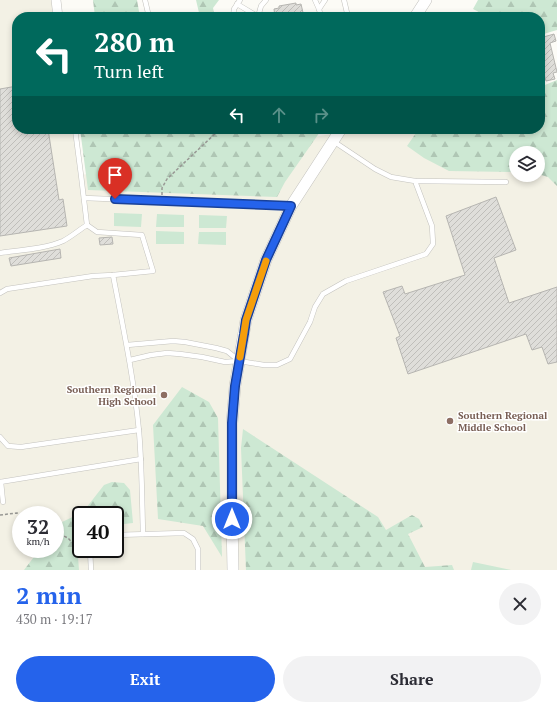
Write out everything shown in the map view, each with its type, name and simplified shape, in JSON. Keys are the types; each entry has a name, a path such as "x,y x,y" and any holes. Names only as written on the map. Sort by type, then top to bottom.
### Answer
{"street":[{"path":"56,0 57,12"},
{"path":"418,12 426,0"},
{"path":"233,570 232,423 235,386 246,320 264,265 291,206 338,134"}],"lane":[{"path":"145,0 148,12"},
{"path":"259,12 261,6 266,0"},
{"path":"315,0 319,10"},
{"path":"319,10 325,0"},
{"path":"344,0 347,12"},
{"path":"234,12 238,2 251,12"},
{"path":"76,134 87,225"},
{"path":"334,141 375,169 390,177 415,181 506,182"},
{"path":"130,360 167,353 202,357 225,362 239,361 264,366 278,365 290,359 310,322 315,307 323,294 346,281 426,254 434,244 432,226 415,181"},
{"path":"84,198 291,206"},
{"path":"0,253 46,246 62,241 87,225"},
{"path":"0,293 7,289 93,276 113,276 154,271 142,235 98,232 87,225"},
{"path":"113,276 130,360 139,430 143,534"},
{"path":"127,345 173,341 185,342 227,351 239,361"},
{"path":"0,438 8,446 21,447 139,430"},
{"path":"3,502 0,482 141,459"},
{"path":"124,535 184,533 193,538 198,550 198,570"},
{"path":"91,558 91,570"}],"path":[{"path":"161,201 162,188 167,179 215,134"},
{"path":"0,515 12,514"},
{"path":"64,536 68,538 91,562"}],"shaded area":[{"path":"0,0 56,0 57,12 12,12 12,134 76,134 81,175 332,134 516,134 532,146 509,146 509,182 545,182 545,156 557,165 557,570 0,570"}],"green space":[{"path":"93,0 137,0 139,12 94,12"},
{"path":"196,0 219,0 213,8 214,12 199,12"},
{"path":"478,0 557,0 557,30 545,34 545,12 479,12 473,9"},
{"path":"557,80 557,186 548,177 545,176 545,146 509,146 509,172 449,171 424,158 407,146 415,134 545,134 545,85"},
{"path":"81,134 319,134 285,182 277,197 88,190"},
{"path":"114,213 142,214 141,227 114,226"},
{"path":"157,214 184,215 184,227 156,227"},
{"path":"199,215 227,216 226,228 199,228"},
{"path":"156,231 184,232 184,244 156,244"},
{"path":"199,232 226,232 226,245 198,244"},
{"path":"182,387 209,402 218,418 222,557 203,526 158,519 153,425"},
{"path":"243,429 378,517 386,530 412,515 419,519 423,527 408,534 425,567 452,565 454,570 246,570 241,448"},
{"path":"112,482 124,483 130,490 133,523 124,524 124,506 88,506 104,485"},
{"path":"72,517 72,558 78,558 79,570 24,570 33,558 64,558 64,521"},
{"path":"473,562 511,570 471,570"}],"building":[{"path":"296,3 296,5 301,4 303,12 274,12 274,9 279,8 279,6"},
{"path":"554,34 556,41 550,43 557,72 553,73 555,79 546,81 545,78 545,37"},
{"path":"12,87 12,134 49,134 59,200 63,199 67,226 0,236 0,89"},
{"path":"496,197 516,250 494,258 509,303 557,287 557,362 548,364 542,347 532,350 526,334 408,374 396,338 400,336 383,292 402,286 405,294 465,275 446,216"},
{"path":"112,237 113,244 100,245 99,238"},
{"path":"60,249 61,258 11,266 9,258"}],"slow traffic":[{"path":"240,357 246,320 266,261"}],"place":[{"name":"Southern Regional High School","path":"164,395"},
{"name":"Southern Regional Middle School","path":"450,421"}],"route":[{"path":"115,199 291,206 266,260 246,320 235,386 232,423 232,519"}]}
